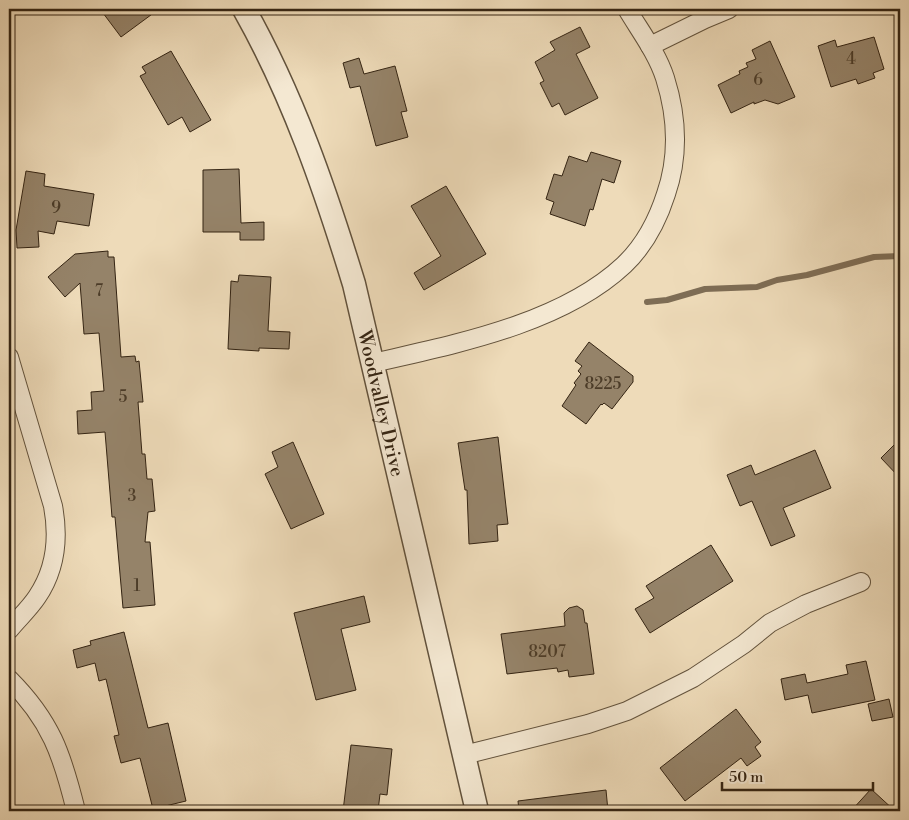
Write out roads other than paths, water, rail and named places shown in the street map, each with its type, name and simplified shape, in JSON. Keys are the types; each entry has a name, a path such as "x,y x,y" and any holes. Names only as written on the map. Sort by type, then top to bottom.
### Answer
{"street":[{"name":"Woodvalley Drive","path":"244,9 268,54 306,140 332,212 351,275 477,811"},
{"path":"373,364 480,338 561,307 597,286 625,264 647,236 661,210 670,183 675,154 675,132 665,77 650,46 627,9"},
{"path":"650,46 728,9"},
{"path":"9,357 53,506 56,539 55,553 46,581 37,598 9,630"},
{"path":"464,754 588,724 627,711 693,678 744,644 770,623 806,604 861,582"},
{"path":"9,679 33,705 59,749 76,811"}],"waterway":[{"path":"647,302 667,300 705,289 757,287 777,280 807,275 874,257 900,256"}]}
